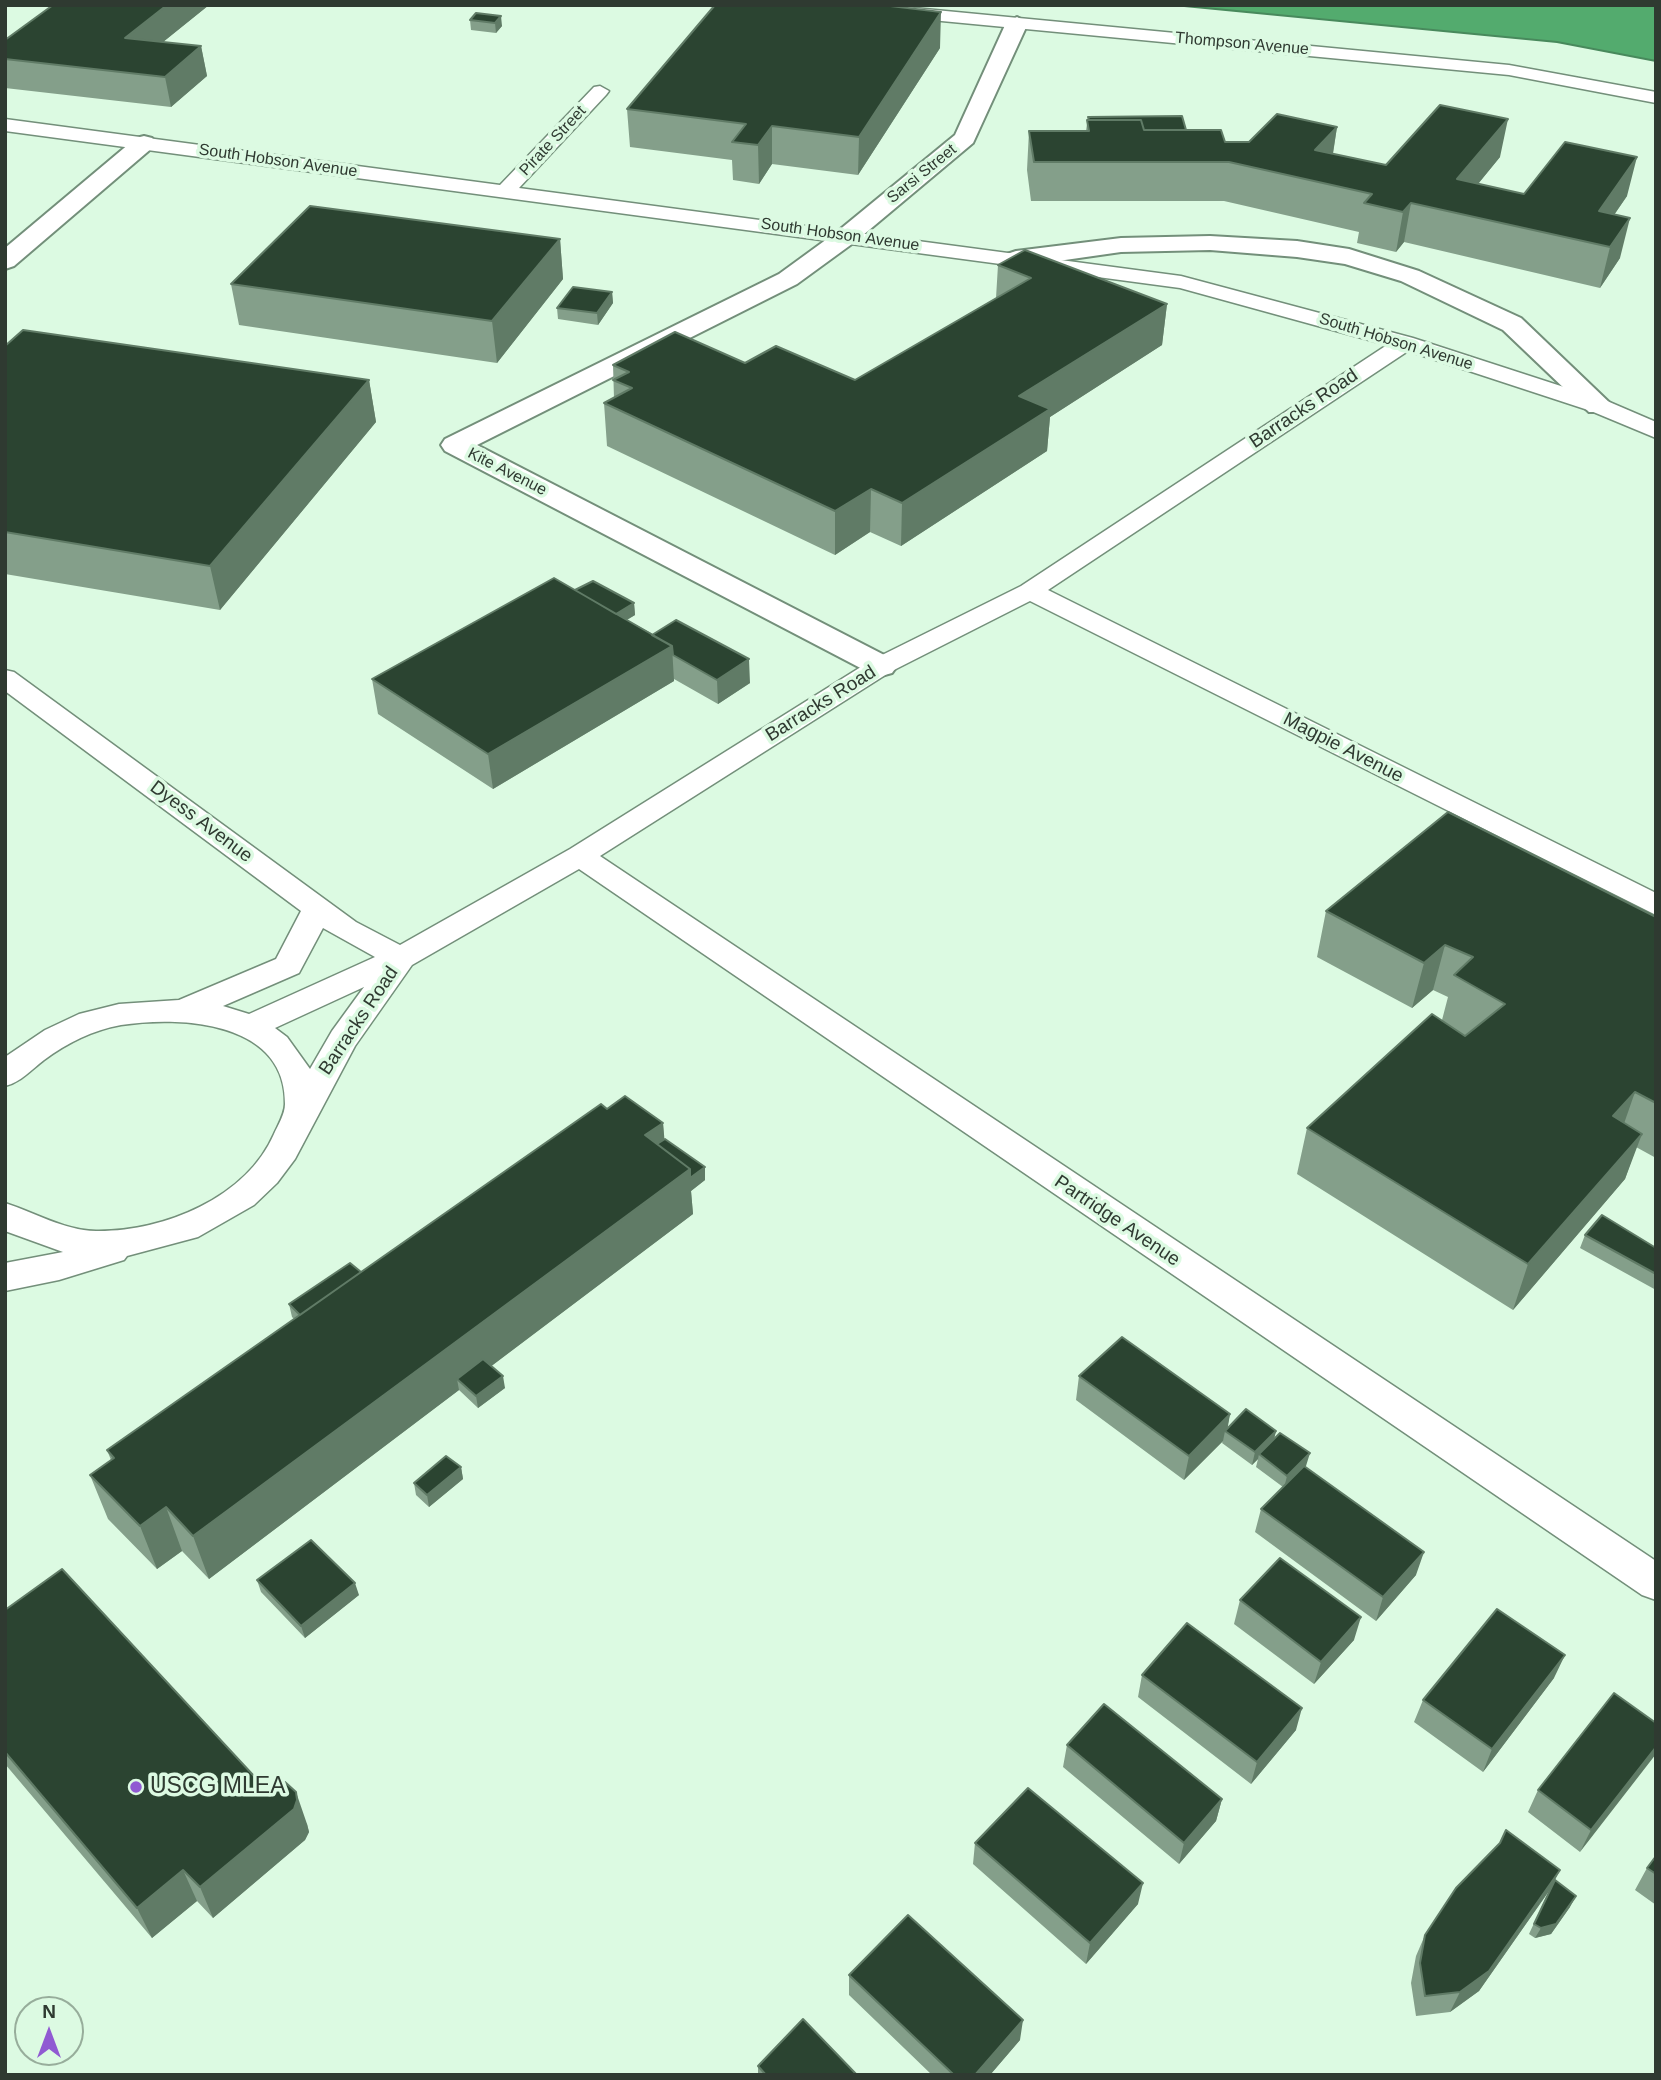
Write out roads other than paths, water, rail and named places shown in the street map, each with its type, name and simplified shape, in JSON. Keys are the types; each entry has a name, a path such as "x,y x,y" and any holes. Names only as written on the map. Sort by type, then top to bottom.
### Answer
{"street":[{"name":"Sarsi Street","path":"847,236 965,138 1017,23"},
{"path":"5,261 144,143"},
{"name":"Kite Avenue","path":"847,236 788,279 455,445 881,666"},
{"path":"1016,259 1121,245 1210,243 1297,249 1349,257 1410,276 1512,324 1599,406"}],"lane":[{"name":"Thompson Avenue","path":"826,5 1509,70 1656,98"},
{"name":"Pirate Street","path":"505,191 600,91"},
{"name":"South Hobson Avenue","path":"5,125 1181,282 1405,343 1599,406 1656,431"},
{"name":"Barracks Road","path":"295,1123 343,1039 401,958 580,856 881,666 1030,591 1405,343"},
{"name":"Magpie Avenue","path":"1030,591 1656,905"},
{"name":"Dyess Avenue","path":"5,678 345,929 401,958"},
{"name":"Partridge Avenue","path":"580,856 1656,1583"},
{"path":"187,1009 288,966 318,908"},
{"path":"249,1027 401,958"},
{"path":"5,1075 43,1044 89,1022 138,1010 187,1009 231,1018 267,1036 292,1067 301,1104 289,1145 259,1184 213,1216 59,1267 5,1277"},
{"path":"5,1216 42,1236 97,1244 156,1237"}],"place":[{"name":"USCG MLEA","path":"136,1787"}]}
